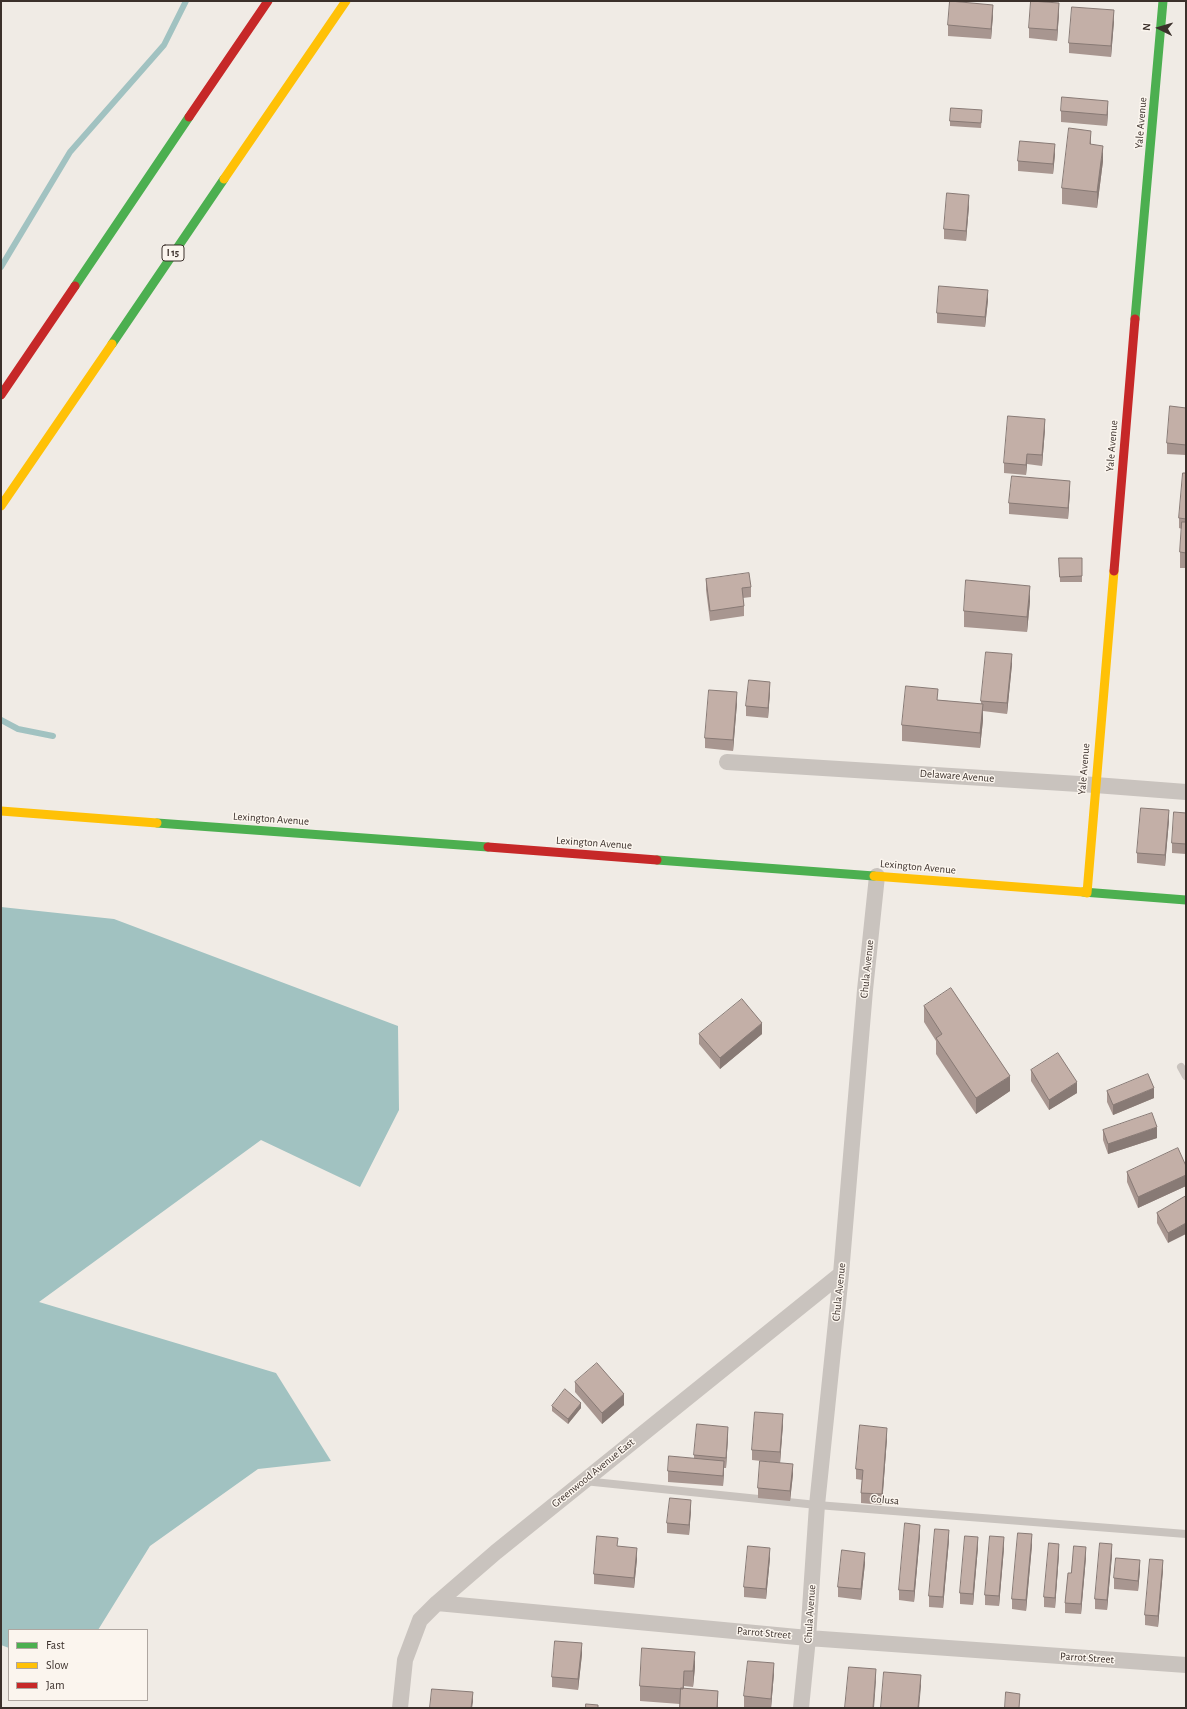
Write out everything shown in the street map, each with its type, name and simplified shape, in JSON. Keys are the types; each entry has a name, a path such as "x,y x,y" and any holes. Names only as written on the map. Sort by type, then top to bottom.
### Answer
{"main road":[{"path":"1,395 268,1"},
{"name":"I 15","path":"1,506 346,1"},
{"name":"Yale Avenue","path":"1087,893 1163,1"},
{"name":"Lexington Avenue","path":"1,811 1186,900"}],"street":[{"name":"Delaware Avenue","path":"727,762 1186,792"},
{"name":"Chula Avenue","path":"801,1708 808,1638 817,1505 841,1274 865,990 878,876"},
{"name":"Greenwood Avenue East","path":"400,1708 405,1660 420,1620 437,1603 496,1552 841,1274"},
{"name":"Parrot Street","path":"437,1603 808,1638 1186,1665"}],"lane":[{"path":"1181,1066 1186,1076"},
{"name":"Colusa","path":"584,1481 817,1505 1186,1534"}],"water":[{"path":"1,907 114,919 398,1026 399,1110 360,1187 261,1140 39,1302 276,1373 331,1461 258,1469 150,1546 99,1629 8,1629 8,1648 1,1645"}],"building":[{"path":"950,1 993,5 991,29 948,25"},
{"path":"1031,1 1059,3 1057,30 1029,28"},
{"path":"1072,7 1114,10 1111,46 1069,43"},
{"path":"1062,97 1108,101 1107,115 1061,111"},
{"path":"951,108 982,110 981,123 950,121"},
{"path":"1069,128 1091,131 1090,144 1103,146 1097,192 1062,188"},
{"path":"1020,141 1055,144 1053,164 1018,161"},
{"path":"947,193 969,195 966,231 944,229"},
{"path":"939,286 988,290 985,317 937,313"},
{"path":"1170,406 1186,408 1186,445 1167,443"},
{"path":"1008,416 1045,419 1042,455 1027,454 1026,465 1004,463"},
{"path":"1183,473 1186,473 1186,519 1179,518"},
{"path":"1012,476 1070,481 1068,508 1009,503"},
{"path":"1182,522 1186,522 1186,553 1180,552"},
{"path":"1059,558 1082,558 1082,576 1060,577"},
{"path":"749,573 751,587 742,588 744,606 710,611 706,579"},
{"path":"966,580 1030,586 1027,617 964,611"},
{"path":"986,652 1012,654 1007,703 981,701"},
{"path":"749,680 770,682 768,708 746,706"},
{"path":"906,686 938,689 937,700 983,704 980,733 902,725"},
{"path":"709,690 737,692 733,740 705,738"},
{"path":"1141,808 1169,810 1165,855 1137,853"},
{"path":"1174,812 1186,813 1186,844 1172,843"},
{"path":"951,988 1010,1076 976,1098 936,1038 942,1034 924,1006"},
{"path":"742,999 762,1023 720,1058 699,1034"},
{"path":"1058,1053 1077,1082 1049,1100 1031,1070"},
{"path":"1148,1074 1154,1088 1113,1105 1107,1091"},
{"path":"1152,1113 1157,1127 1108,1144 1103,1130"},
{"path":"1178,1148 1186,1166 1186,1175 1138,1197 1127,1172"},
{"path":"1186,1196 1186,1223 1168,1233 1157,1213"},
{"path":"597,1363 624,1394 602,1413 575,1382"},
{"path":"565,1389 581,1403 568,1419 552,1406"},
{"path":"755,1412 783,1414 780,1452 752,1450"},
{"path":"697,1424 728,1427 726,1458 694,1455"},
{"path":"860,1425 887,1428 882,1494 861,1493 863,1470 856,1469"},
{"path":"669,1456 724,1461 723,1476 668,1471"},
{"path":"760,1461 793,1464 790,1491 758,1488"},
{"path":"670,1498 691,1500 689,1525 667,1523"},
{"path":"905,1523 920,1525 914,1591 899,1590"},
{"path":"935,1529 949,1530 943,1597 929,1596"},
{"path":"1018,1533 1032,1534 1026,1600 1012,1599"},
{"path":"597,1536 618,1538 617,1546 637,1548 634,1578 594,1574"},
{"path":"965,1536 978,1537 973,1594 960,1593"},
{"path":"990,1536 1004,1537 999,1596 985,1595"},
{"path":"1049,1543 1059,1544 1055,1598 1044,1597"},
{"path":"1100,1543 1112,1544 1107,1600 1095,1599"},
{"path":"748,1546 770,1548 766,1589 744,1587"},
{"path":"1074,1546 1086,1547 1081,1604 1065,1603 1068,1573 1071,1573"},
{"path":"842,1550 865,1553 861,1589 838,1587"},
{"path":"1116,1558 1140,1560 1138,1581 1114,1578"},
{"path":"1150,1559 1163,1560 1158,1616 1145,1615"},
{"path":"555,1641 582,1643 578,1679 552,1677"},
{"path":"642,1648 695,1652 693,1671 684,1671 683,1689 640,1686"},
{"path":"748,1661 774,1663 771,1699 744,1696"},
{"path":"849,1667 876,1669 873,1708 845,1708"},
{"path":"884,1672 921,1675 918,1708 881,1708"},
{"path":"681,1688 718,1691 717,1708 680,1708"},
{"path":"432,1689 473,1692 471,1708 430,1708"},
{"path":"1006,1692 1020,1694 1019,1708 1005,1708"},
{"path":"586,1704 598,1705 598,1708 586,1708"}],"waterway":[{"path":"1,267 70,152 164,45 186,1"},
{"path":"1,720 18,729 53,736"}],"traffic: fast":[{"path":"1135,319 1163,1"},
{"path":"75,286 189,117"},
{"path":"112,344 224,179"},
{"path":"157,823 488,847"},
{"path":"657,860 874,876"},
{"path":"1083,892 1186,900"}],"traffic: slow":[{"path":"224,179 346,1"},
{"path":"1,506 112,344"},
{"path":"1087,893 1114,571"},
{"path":"1,811 157,823"},
{"path":"874,876 1083,892"}],"traffic: jam":[{"path":"189,117 268,1"},
{"path":"1,395 75,286"},
{"path":"1114,571 1135,319"},
{"path":"488,847 657,860"}]}
